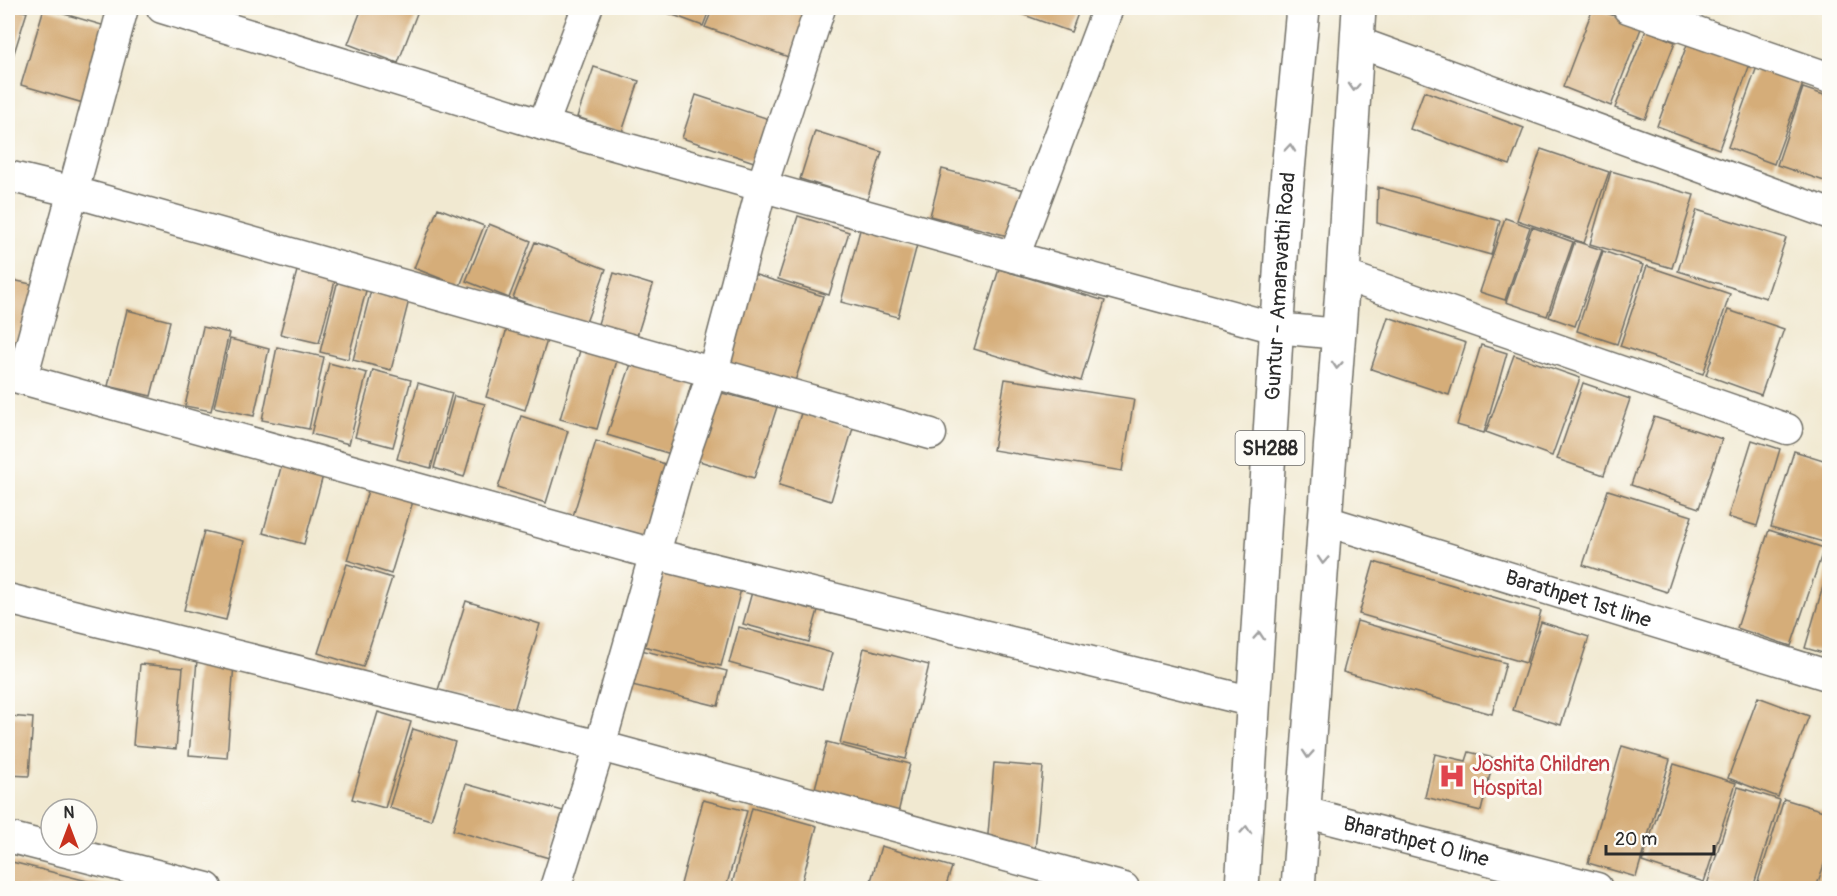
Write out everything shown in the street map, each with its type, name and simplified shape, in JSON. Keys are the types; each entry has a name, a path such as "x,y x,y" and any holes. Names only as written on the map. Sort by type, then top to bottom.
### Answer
{"main road":[{"name":"Guntur - Amaravathi Road","path":"1242,888 1283,225 1303,8"},
{"name":"SH288","path":"1299,888 1339,334 1359,8"}],"street":[{"path":"123,8 74,192 15,376 654,555 1254,702"},
{"path":"162,8 543,125 1014,257 1276,328 1339,334"},
{"path":"543,125 587,8"},
{"path":"555,888 600,746 676,479 713,372 762,186 820,8"},
{"path":"1014,257 1108,8"},
{"path":"1628,8 1830,78"},
{"path":"1357,42 1830,214"},
{"path":"8,176 74,192 931,434"},
{"path":"1343,275 1787,429"},
{"name":"Barathpet 1st line","path":"1326,521 1830,676"},
{"path":"8,599 600,746 1124,888"},
{"name":"Bharathpet 0 line","path":"1304,812 1597,888"},
{"path":"8,837 207,888"}],"building":[{"path":"8,8 27,12 8,72"},
{"path":"44,8 112,28 90,105 21,85"},
{"path":"362,8 419,8 398,63 348,44"},
{"path":"654,8 710,8 703,26"},
{"path":"713,8 813,8 794,59 705,27"},
{"path":"1005,8 1080,8 1071,32"},
{"path":"1593,8 1642,26 1611,106 1563,87"},
{"path":"1646,30 1675,42 1645,119 1615,108"},
{"path":"1688,42 1750,64 1719,149 1657,126"},
{"path":"1759,61 1805,78 1774,164 1728,147"},
{"path":"594,67 639,81 622,132 577,117"},
{"path":"1803,88 1830,97 1830,183 1777,165"},
{"path":"1424,91 1524,128 1510,165 1410,129"},
{"path":"696,95 775,121 760,164 682,138"},
{"path":"815,131 882,152 867,200 800,179"},
{"path":"1541,149 1609,172 1584,243 1517,220"},
{"path":"942,169 1028,191 1016,238 930,216"},
{"path":"1611,171 1694,195 1672,268 1590,244"},
{"path":"1378,187 1500,221 1491,255 1377,223"},
{"path":"438,208 484,226 460,286 414,268"},
{"path":"1697,210 1786,238 1766,298 1678,271"},
{"path":"798,216 849,232 829,295 778,279"},
{"path":"1505,218 1530,227 1505,300 1480,292"},
{"path":"489,224 531,241 509,298 466,281"},
{"path":"1532,227 1573,242 1547,316 1506,302"},
{"path":"860,230 917,245 898,317 841,302"},
{"path":"1575,241 1602,250 1575,326 1549,317"},
{"path":"535,242 606,269 585,325 513,298"},
{"path":"1603,251 1643,265 1617,344 1577,331"},
{"path":"1647,266 1730,294 1703,374 1620,346"},
{"path":"999,269 1105,301 1081,381 974,349"},
{"path":"297,271 335,281 319,343 280,334"},
{"path":"614,273 653,285 636,339 597,327"},
{"path":"753,274 823,296 794,384 724,361"},
{"path":"8,279 40,286 22,366 8,362"},
{"path":"338,280 367,287 348,359 320,352"},
{"path":"371,290 409,300 391,370 353,360"},
{"path":"127,310 170,321 151,396 108,386"},
{"path":"1728,310 1784,329 1761,395 1706,375"},
{"path":"1388,317 1466,343 1449,395 1371,369"},
{"path":"509,322 549,334 525,410 486,397"},
{"path":"203,327 229,333 211,411 185,406"},
{"path":"230,339 269,349 254,416 214,407"},
{"path":"1481,345 1507,353 1484,433 1457,425"},
{"path":"277,347 324,357 309,429 262,420"},
{"path":"581,347 618,357 597,429 560,419"},
{"path":"1514,355 1580,378 1552,456 1486,432"},
{"path":"632,361 692,381 671,454 607,435"},
{"path":"329,363 367,373 349,444 311,434"},
{"path":"373,370 411,380 393,447 355,437"},
{"path":"1005,379 1134,399 1122,471 993,450"},
{"path":"418,383 452,393 431,468 397,459"},
{"path":"1583,383 1630,399 1604,475 1557,459"},
{"path":"722,393 777,407 754,478 693,459"},
{"path":"454,396 485,404 464,477 434,468"},
{"path":"801,413 853,428 831,501 779,485"},
{"path":"521,416 568,431 546,503 498,488"},
{"path":"1654,417 1722,439 1699,508 1631,485"},
{"path":"1752,440 1780,449 1757,526 1728,517"},
{"path":"596,441 668,465 646,537 573,516"},
{"path":"1794,451 1830,462 1830,544 1771,527"},
{"path":"283,460 324,472 304,544 263,533"},
{"path":"370,484 414,498 391,574 347,560"},
{"path":"1608,490 1692,516 1667,592 1583,565"},
{"path":"1769,530 1824,548 1791,646 1737,628"},
{"path":"204,531 244,541 226,620 184,610"},
{"path":"1374,562 1541,611 1526,663 1359,614"},
{"path":"347,564 392,578 363,667 318,653"},
{"path":"1830,566 1830,655 1805,648"},
{"path":"657,567 741,589 721,666 636,644"},
{"path":"752,592 818,610 809,642 743,624"},
{"path":"466,601 540,624 513,714 438,690"},
{"path":"1357,621 1506,663 1492,714 1343,672"},
{"path":"1541,622 1589,637 1561,725 1513,710"},
{"path":"739,627 832,653 822,689 729,663"},
{"path":"864,648 929,665 906,759 840,743"},
{"path":"637,649 727,671 718,706 628,684"},
{"path":"197,660 234,663 227,758 189,755"},
{"path":"140,664 183,668 176,749 133,745"},
{"path":"1758,697 1809,716 1778,797 1728,778"},
{"path":"378,712 411,722 385,808 352,799"},
{"path":"8,716 33,718 29,776 8,775"},
{"path":"413,729 455,742 431,820 389,808"},
{"path":"827,742 910,764 897,817 813,796"},
{"path":"1622,746 1670,760 1636,877 1588,863"},
{"path":"1469,752 1494,758 1481,811 1425,797 1435,754 1466,761"},
{"path":"994,763 1043,767 1035,850 987,846"},
{"path":"1674,764 1736,783 1704,882 1642,862"},
{"path":"466,784 563,811 549,858 453,830"},
{"path":"1738,787 1780,800 1753,888 1720,888 1707,885"},
{"path":"1784,799 1830,813 1830,847 1816,888 1756,888"},
{"path":"703,800 747,811 726,888 680,888"},
{"path":"752,808 817,826 800,888 731,888"},
{"path":"881,846 952,867 945,888 869,888"},
{"path":"8,861 115,888 8,888"},
{"path":"1829,872 1830,888 1824,888"},
{"path":"962,885 987,887 987,888 962,888"}],"place":[{"name":"Joshita Children Hospital","path":"1452,776"}]}
